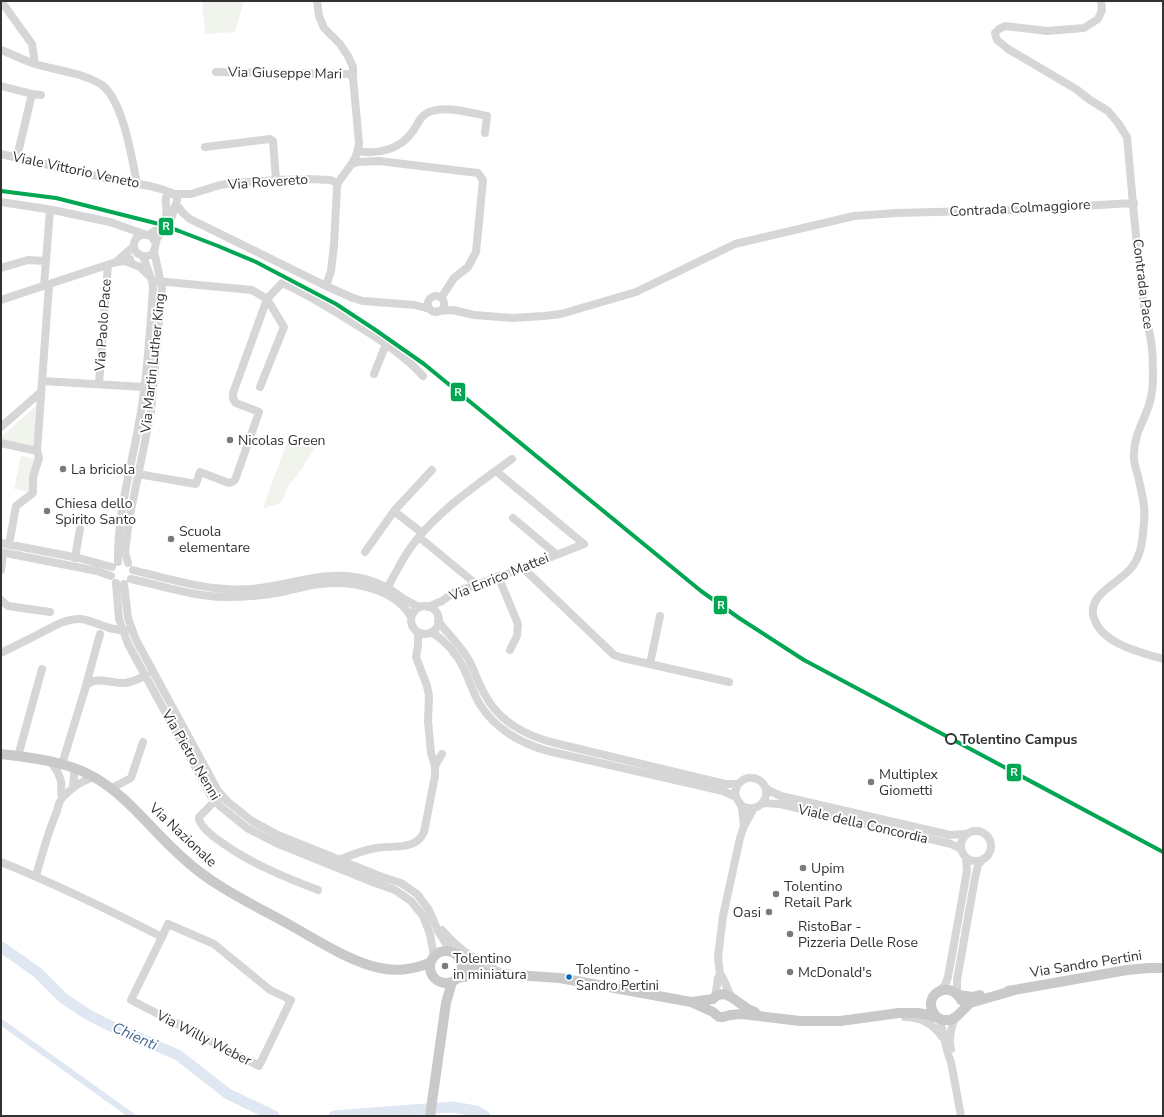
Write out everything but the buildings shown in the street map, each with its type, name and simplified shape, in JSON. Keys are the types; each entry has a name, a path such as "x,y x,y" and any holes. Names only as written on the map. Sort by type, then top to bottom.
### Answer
{"main road":[{"name":"Via Nazionale","path":"1,754 50,761 74,768 94,777 112,788 184,859 217,884 335,950 366,964 390,970 412,969 432,960"},
{"path":"430,1116 446,1003 455,980 460,974 461,964 457,956 451,952 442,952 432,960 430,971 435,978 446,1003"},
{"path":"461,964 486,973"},
{"name":"Via Sandro Pertini","path":"939,991 948,989 958,994 972,997 1127,970 1163,968"},
{"name":"Via Nazionale","path":"412,969 435,978"},
{"path":"435,978 448,983 486,973 560,978 691,1002 723,1017 742,1014 800,1021 827,1022 899,1013 917,1013 947,1020 958,1015 962,1003 958,994"},
{"name":"Via Sandro Pertini","path":"958,1015 970,1003 1015,990"},
{"path":"938,1017 932,1009 932,1000 933,996 939,991"},
{"path":"691,1002 714,998 717,995 724,994 748,1009 768,1017"},
{"path":"713,1012 711,1006 714,998"},
{"path":"730,1015 735,1006 732,998"},
{"path":"899,1013 932,1000"}],"street":[{"path":"1,1 32,44 35,64"},
{"path":"317,1 319,16 324,28 340,44 348,56 353,67 353,78"},
{"path":"1100,1 1102,10 1098,19 1084,28 1047,32 1005,26 999,28 995,32 997,40 1008,49 1076,89 1108,111 1118,123 1127,137 1134,203"},
{"path":"1,50 35,64 91,79 103,86 114,100 125,128 137,184"},
{"name":"Via Giuseppe Mari","path":"216,72 349,74 353,78 358,151"},
{"path":"1,86 41,95"},
{"path":"17,157 32,94"},
{"path":"379,161 388,150 404,141 424,114 431,111 447,110 487,116 485,133"},
{"path":"205,147 270,139 273,141 276,180"},
{"path":"326,286 331,271 338,183 352,164 358,151 367,153 388,150"},
{"path":"378,151 376,156 379,161"},
{"name":"Viale Vittorio Veneto","path":"1,154 121,182 152,187 173,194"},
{"path":"352,164 359,162 379,161 478,173 483,180 476,252 468,267 454,278 442,300 444,304 442,309 432,307"},
{"name":"Via Rovereto","path":"173,194 191,194 220,185 234,183 276,180 330,180 338,183"},
{"name":"Viale Vittorio Veneto","path":"152,187 163,197 165,201"},
{"path":"1,300 112,264 149,255 154,251 162,231 170,221 177,198 173,194 167,195 165,201 166,212 163,222 159,228 138,237 134,244 112,264"},
{"path":"1,202 110,222 146,234 153,238 156,243"},
{"name":"Contrada Colmaggiore","path":"453,310 474,315 512,318 559,314 636,292 735,244 854,216 897,213 1012,210 1134,203"},
{"name":"Contrada Pace","path":"1134,203 1143,301 1151,343 1153,378 1152,395 1136,438 1133,453 1134,464 1142,492 1145,515 1143,536 1139,556 1132,567 1119,581 1100,594 1094,604 1093,614 1098,627 1109,638 1124,647 1163,659"},
{"path":"176,204 190,219 353,298 363,301 453,310"},
{"path":"50,210 46,262 42,392 37,451 39,458 33,477 33,493 16,506 5,544 75,558 115,564 125,562 124,576"},
{"path":"170,221 175,219 190,219"},
{"path":"127,228 137,253 141,256"},
{"name":"Via Martin Luther King","path":"141,256 152,281 153,288 149,340 142,410 120,518 115,564 110,570 124,576 129,520 150,412 162,288 154,251"},
{"path":"1,268 28,260 46,262"},
{"path":"125,261 140,267 152,281 252,290 267,299 284,327 260,387"},
{"name":"Via Paolo Pace","path":"99,384 112,264"},
{"path":"138,474 196,484 200,472 228,482 235,480 259,412 236,403 233,399 233,393 267,299 282,283 303,292 386,344 411,363 423,376"},
{"path":"432,307 432,297 437,296 453,310"},
{"path":"374,374 386,344"},
{"path":"42,381 144,387"},
{"path":"1,427 42,392"},
{"path":"1,443 37,451"},
{"name":"Via Martin Luther King","path":"134,449 143,451"},
{"path":"386,591 411,546 421,535 446,510 512,459"},
{"path":"365,552 394,511 432,470"},
{"name":"Via Enrico Mattei","path":"424,607 442,601 453,593 584,544 496,471"},
{"path":"394,511 476,584"},
{"name":"Via Enrico Mattei","path":"513,518 556,554"},
{"path":"75,558 80,529"},
{"path":"1,570 2,553 181,587 203,595 224,597 251,596 281,592 322,583 345,583 386,591 435,611 438,618 466,655 483,692 492,706 508,722 524,733 559,744 725,784 738,784 750,778 759,780 770,791 781,796 950,835 966,834"},
{"path":"523,568 614,655 729,682"},
{"name":"Via Pietro Nenni","path":"124,576 119,619 136,640 215,784 221,807 248,828 276,844 338,864 375,878 401,883 417,894 429,910 438,931 451,952"},
{"path":"498,576 518,624 517,636 510,650"},
{"path":"386,591 408,612 411,617 412,626 418,632 423,634 430,633 443,641 460,662 484,710 506,732 522,742 548,751 723,791 736,797 741,805 744,826"},
{"path":"1,600 8,606 50,612"},
{"name":"Via Enrico Mattei","path":"438,618 442,601"},
{"path":"411,617 415,610 424,607"},
{"path":"650,664 660,616"},
{"path":"418,646 430,633 436,629 438,618"},
{"path":"1,653 63,622 74,620 91,621 119,630 127,629"},
{"name":"Via Pietro Nenni","path":"127,629 128,644 211,796 219,798"},
{"path":"338,864 356,853 376,848 402,846 416,842 421,838 424,832 429,810 434,766 430,753 428,721 429,696 416,656 418,632"},
{"path":"62,764 100,634"},
{"path":"18,756 42,669"},
{"path":"86,686 89,682 94,680 125,683 134,681 146,675"},
{"path":"112,788 131,778 143,742"},
{"path":"434,766 442,754"},
{"path":"50,761 56,769 61,781 60,791 62,797"},
{"path":"61,781 74,768"},
{"path":"73,787 74,768"},
{"path":"36,876 49,830 62,797 84,780 94,777"},
{"path":"736,797 738,784"},
{"path":"741,805 754,808 763,803 766,795 765,787"},
{"path":"219,798 200,817 198,820 201,825 231,849 257,865 318,890"},
{"name":"Viale della Concordia","path":"763,803 780,804 951,844 961,850"},
{"path":"732,998 720,974 718,957 722,916 740,838 744,826 754,808"},
{"path":"939,991 945,985 948,977 967,871 966,858 961,850 961,841 966,834 976,830 988,836 991,849 987,857 978,865 975,878 957,980 958,994"},
{"path":"966,858 974,861 983,859"},
{"path":"1,862 36,876 162,938"},
{"name":"Via Pietro Nenni","path":"375,878 411,901 423,916 430,934 432,960"},
{"path":"433,918 456,946 466,954 505,974"},
{"name":"Via Willy Weber","path":"168,924 214,944 270,990 291,1000 259,1066 131,1000 162,938 168,924"},
{"path":"714,998 720,974"},
{"path":"951,1062 952,1055 950,1033 958,1015"},
{"path":"880,1016 920,1019 937,1030 944,1040"},
{"path":"938,1017 951,1062 961,1116"}],"shaded area":[{"path":"202,1 244,1 235,32 205,34"},
{"path":"36,406 33,446 1,439 1,437"},
{"path":"289,436 315,448 299,473 289,485 282,501 276,505 263,508"},
{"path":"21,456 37,459 31,492 14,489"}],"waterway":[{"name":"Chienti","path":"1,947 38,973 63,998 87,1014 106,1024 178,1055 228,1094 274,1116"},
{"path":"1,1022 132,1116"},
{"name":"Chienti","path":"334,1116 452,1107 476,1111 485,1116"}],"transit line":[{"name":"R","path":"1,191 56,198 159,224 256,262 336,304 424,364 701,591 739,618 804,660 1163,852"}],"place":[{"name":"Nicolas Green","path":"230,440"},
{"name":"La briciola","path":"63,469"},
{"name":"Chiesa dello Spirito Santo","path":"47,511"},
{"name":"Scuola elementare","path":"171,539"},
{"name":"Tolentino Campus","path":"951,739"},
{"name":"Multiplex Giometti","path":"871,782"},
{"name":"Upim","path":"803,868"},
{"name":"Tolentino Retail Park","path":"776,894"},
{"name":"Oasi","path":"769,912"},
{"name":"RistoBar - Pizzeria Delle Rose","path":"790,934"},
{"name":"Tolentino in miniatura","path":"445,966"},
{"name":"McDonald's","path":"790,972"},
{"name":"Tolentino - Sandro Pertini","path":"569,977"}]}
